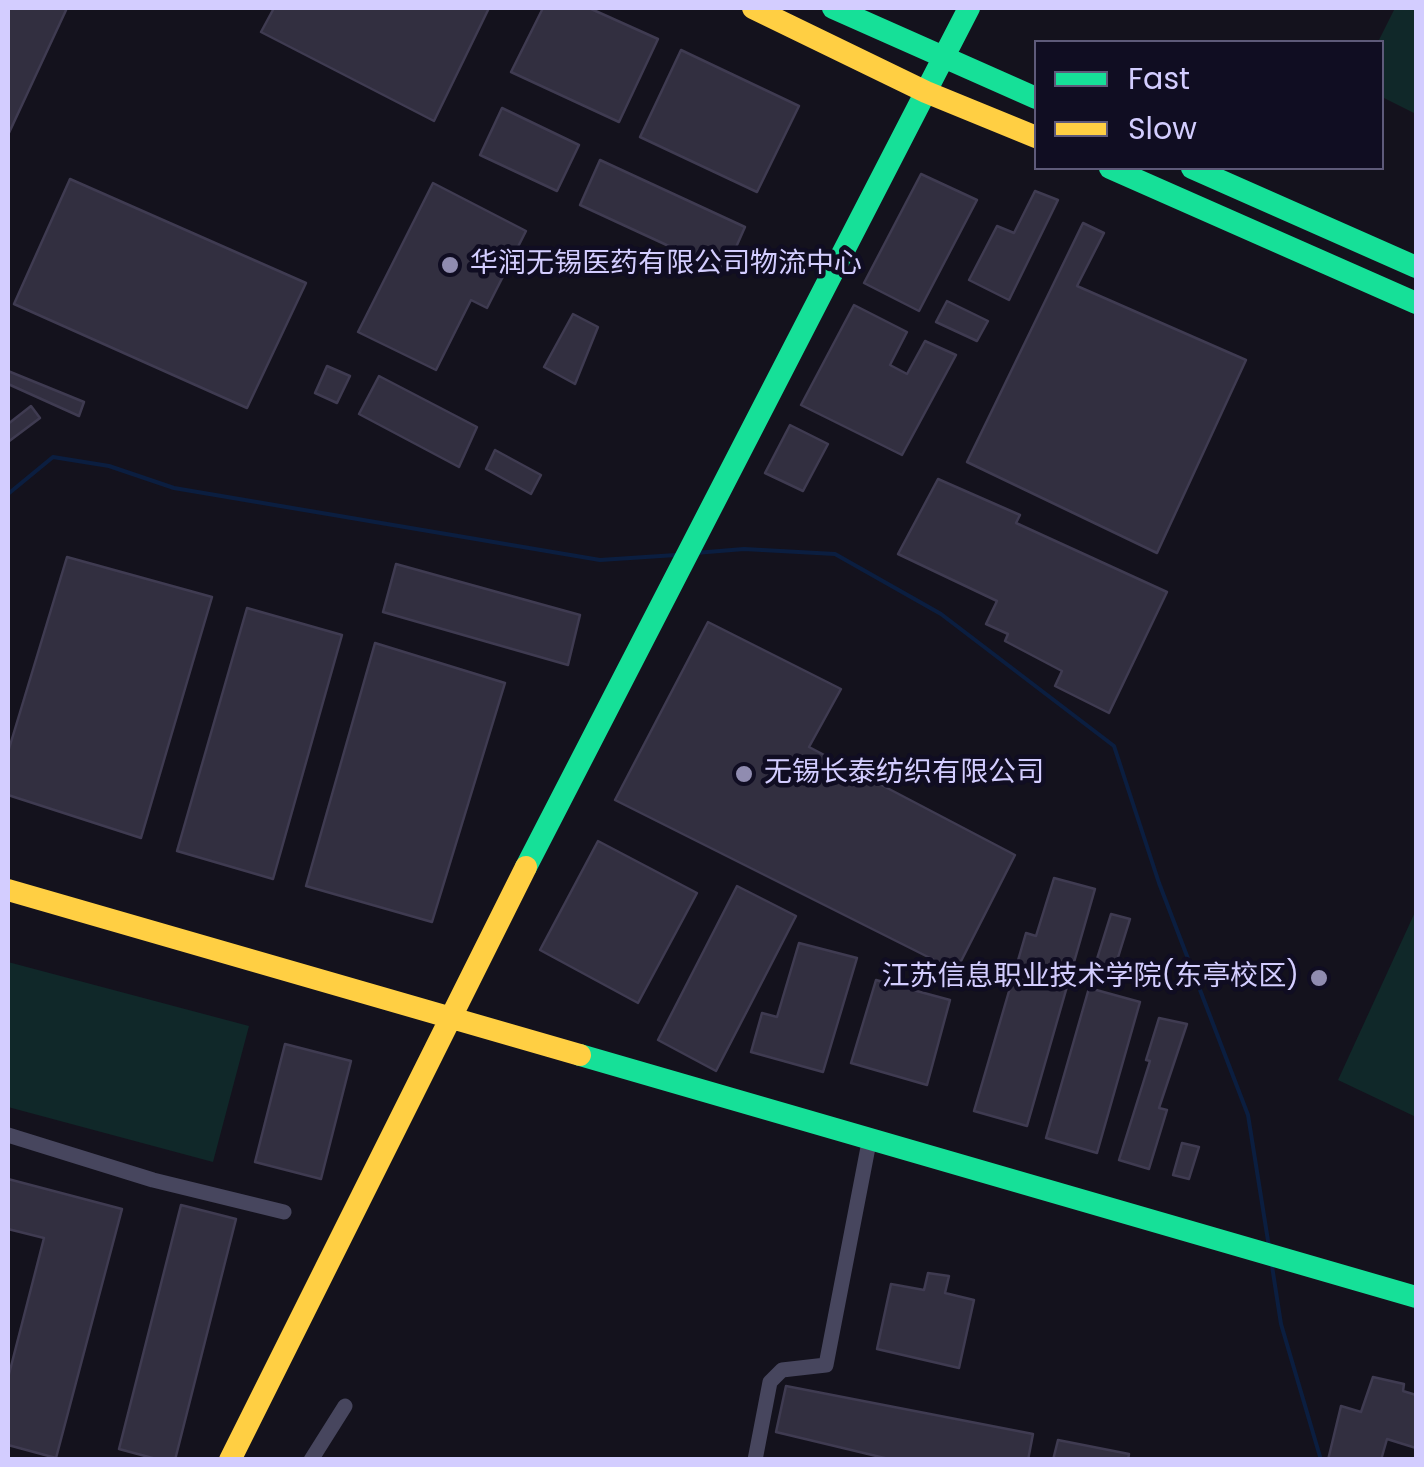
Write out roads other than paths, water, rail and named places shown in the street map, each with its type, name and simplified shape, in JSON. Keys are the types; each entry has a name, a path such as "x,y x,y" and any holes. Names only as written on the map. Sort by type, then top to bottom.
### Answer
{"street":[{"path":"752,8 926,92 1034,136"},
{"path":"833,8 1034,97"},
{"path":"230,1460 620,678 970,8"},
{"path":"1115,170 1416,303"},
{"path":"1197,170 1416,267"},
{"path":"8,890 870,1136 1416,1297"},
{"path":"8,1135 153,1180 284,1212"},
{"path":"755,1460 770,1382 782,1370 826,1365 870,1136"},
{"path":"311,1460 346,1406"}],"waterway":[{"path":"8,494 53,457 109,466 174,488 600,560 676,555"},
{"path":"695,553 744,549 835,554 941,614 1114,746 1159,883 1248,1115 1269,1247"},
{"path":"1272,1266 1281,1324 1321,1460"}],"place":[{"name":"华润无锡医药有限公司物流中心","path":"450,265"},
{"name":"无锡长泰纺织有限公司","path":"744,774"},
{"name":"江苏信息职业技术学院(东亭校区)","path":"1319,978"}]}
